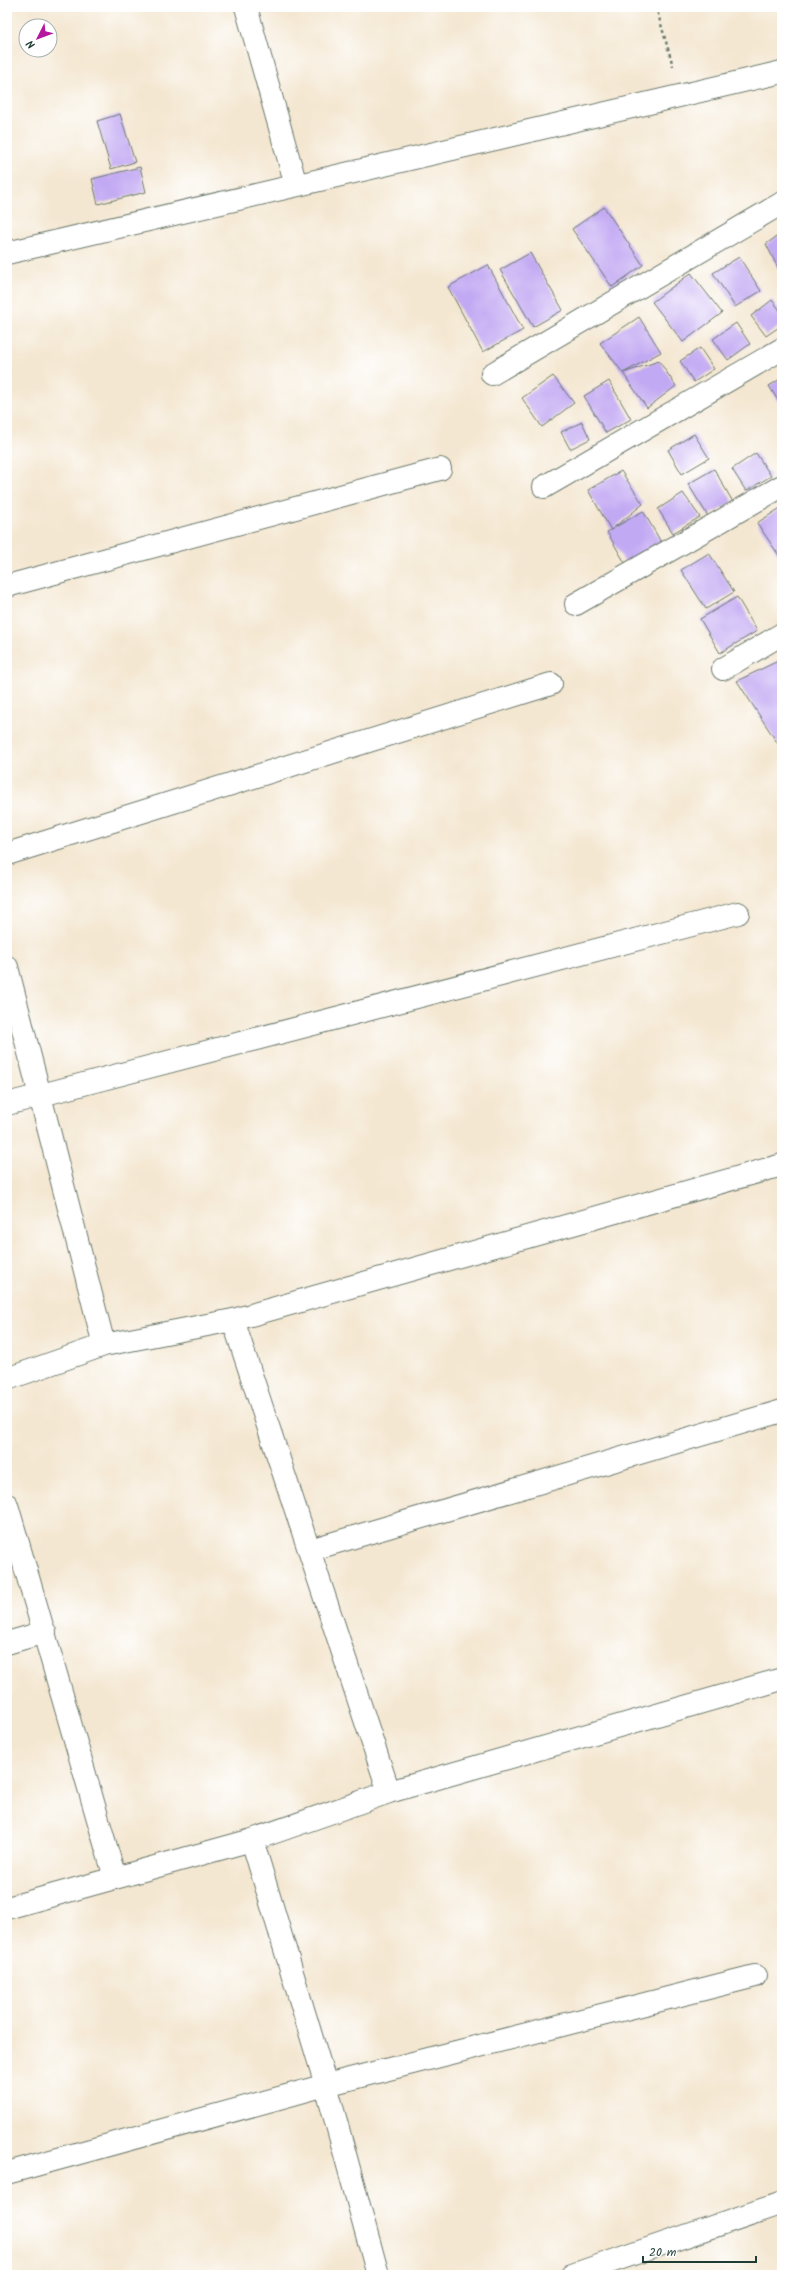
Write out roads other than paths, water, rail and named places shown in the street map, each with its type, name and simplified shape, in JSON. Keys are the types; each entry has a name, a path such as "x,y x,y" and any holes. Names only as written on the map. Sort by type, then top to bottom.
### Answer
{"street":[{"path":"246,7 296,185"},
{"path":"7,253 782,72"},
{"path":"492,374 782,203"},
{"path":"544,487 782,349"},
{"path":"7,586 440,469"},
{"path":"576,604 782,486"},
{"path":"723,669 782,634"},
{"path":"7,854 551,684"},
{"path":"7,1104 39,1094 738,913"},
{"path":"7,967 104,1346"},
{"path":"7,1379 104,1346 233,1320 782,1165"},
{"path":"233,1320 390,1792"},
{"path":"310,1550 782,1411"},
{"path":"7,1505 115,1878"},
{"path":"7,1643 45,1632"},
{"path":"7,1908 252,1840 390,1792 782,1679"},
{"path":"252,1840 326,2085 378,2275"},
{"path":"7,2173 326,2085 755,1976"},
{"path":"572,2275 782,2203"}]}
